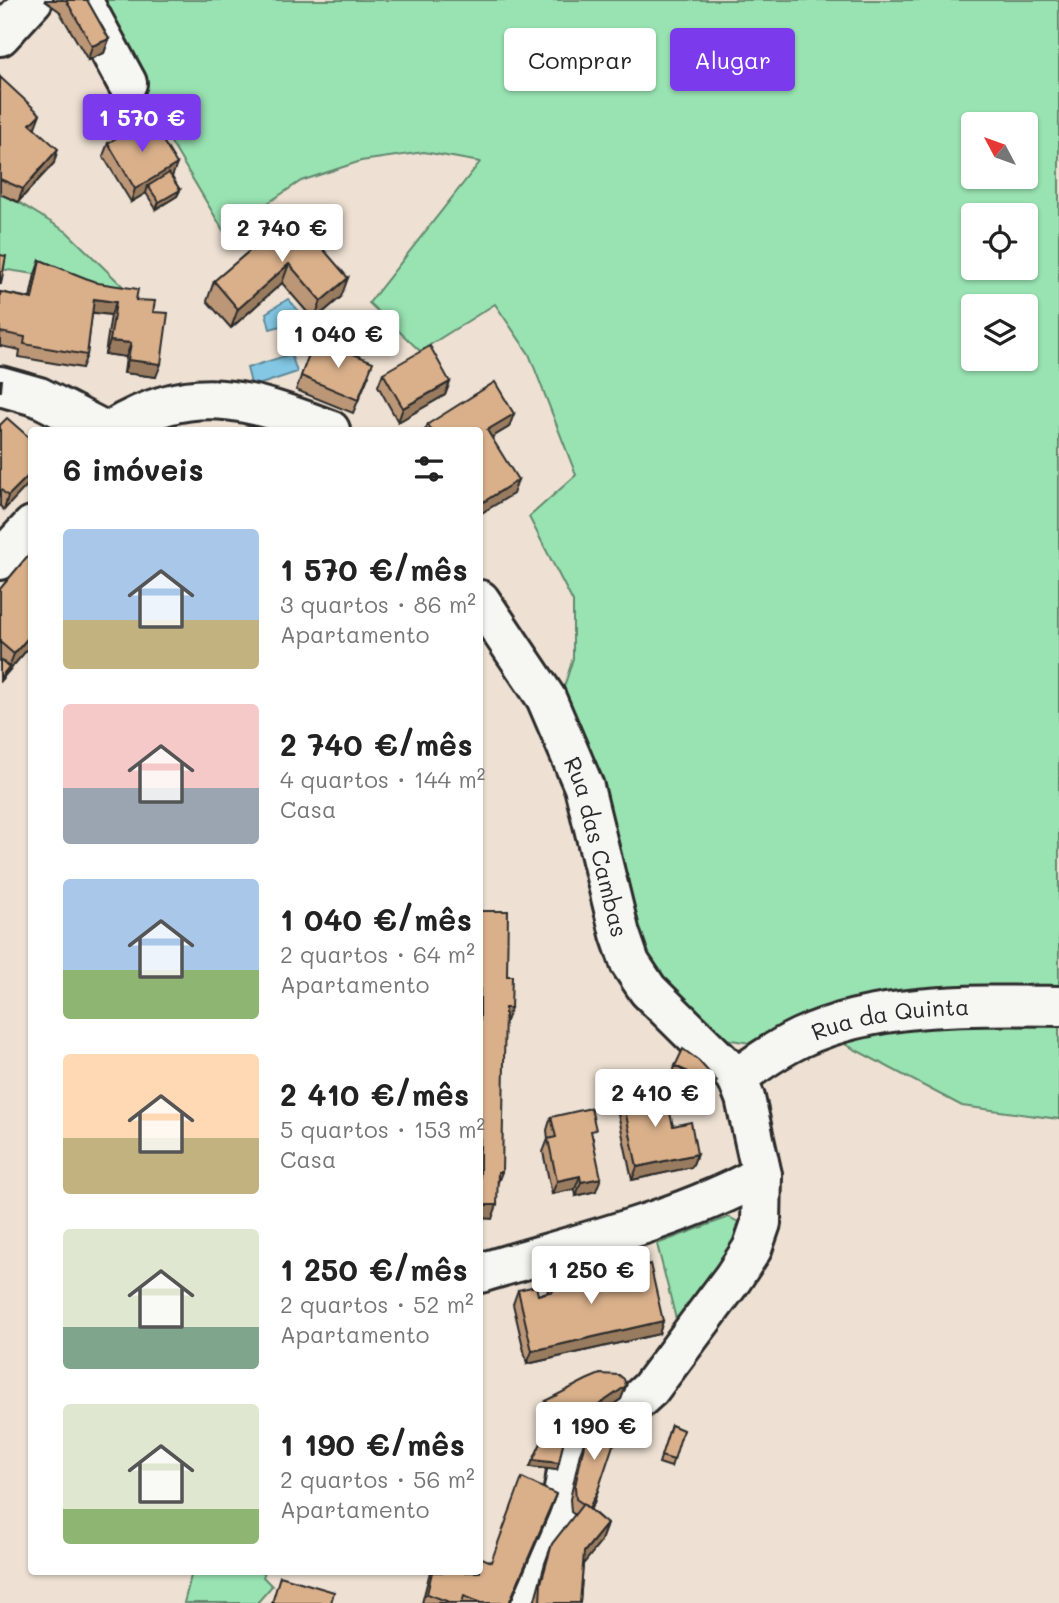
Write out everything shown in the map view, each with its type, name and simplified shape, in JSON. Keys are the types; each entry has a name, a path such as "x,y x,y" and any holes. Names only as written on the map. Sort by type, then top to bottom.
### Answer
{"street":[{"path":"0,36 33,0"},
{"path":"82,0 127,83"},
{"path":"0,386 39,397 97,427"},
{"path":"117,427 155,408 184,400 214,399 251,404 322,427"},
{"path":"0,560 28,530"},
{"name":"Rua das Cambas","path":"483,604 546,698 584,787 620,934 630,963 648,990 737,1078"},
{"name":"Rua da Quinta","path":"737,1078 767,1056 802,1038 844,1022 942,1007 1059,1006"},
{"path":"525,1603 539,1563 557,1530 562,1514 568,1466 577,1444 617,1419 650,1389 752,1249 761,1223 762,1175 745,1098 737,1078"},
{"path":"483,1272 690,1209 762,1175"}],"green space":[{"path":"95,0 1059,0 1059,993 908,989 850,999 807,1014 750,1043 725,1039 644,963 561,697 573,658 573,602 529,517 576,475 529,354 495,304 420,351 369,303 480,162 424,152 361,161 301,181 226,235 137,85"},
{"path":"0,194 67,232 140,303 35,274 0,269"},
{"path":"1059,1022 1059,1119 962,1106 833,1038 881,1028"},
{"path":"729,1217 738,1222 735,1241 677,1323 657,1244"},
{"path":"191,1575 264,1575 272,1586 257,1603 184,1603"}],"water":[{"path":"288,299 306,319 270,329 266,313"},
{"path":"291,354 297,372 252,387 247,368"}],"building":[{"path":"66,0 87,0 109,39 92,46"},
{"path":"0,77 40,114 30,124 58,149 23,189 0,179"},
{"path":"149,118 177,164 135,189 108,143"},
{"path":"169,173 180,190 159,202 148,186"},
{"path":"293,214 348,278 321,301 289,264 238,309 214,281"},
{"path":"0,255 6,256 1,284 0,284"},
{"path":"40,260 98,283 138,289 136,300 155,301 153,312 168,313 161,364 128,360 131,343 110,341 116,302 94,299 87,355 24,344 25,337 0,332 0,292 32,299"},
{"path":"324,342 373,362 358,400 301,376 310,352 318,355"},
{"path":"430,346 450,382 403,408 383,373"},
{"path":"495,382 514,414 487,430 518,480 483,502 483,427 430,427 428,424"},
{"path":"7,418 28,436 28,476 8,496 0,489 0,425"},
{"path":"28,556 28,638 14,654 0,642 0,589"},
{"path":"0,659 9,667 0,678"},
{"path":"483,911 508,911 507,976 512,976 511,1008 505,1008 502,1172 498,1172 497,1205 483,1205"},
{"path":"683,1049 698,1060 717,1081 701,1095 683,1075 686,1071 675,1066"},
{"path":"648,1085 652,1103 667,1100 673,1126 691,1122 697,1154 637,1167 621,1091"},
{"path":"591,1108 596,1130 591,1131 601,1178 581,1182 580,1176 557,1181 548,1139 556,1137 551,1117"},
{"path":"634,1261 635,1268 650,1264 663,1321 532,1351 518,1290 536,1286 538,1295 553,1291 551,1282 566,1278 568,1287 583,1284 581,1273 600,1269 601,1276 615,1273 613,1265"},
{"path":"600,1374 619,1375 626,1386 568,1426 545,1401 586,1380"},
{"path":"616,1422 614,1442 589,1508 576,1499 575,1486 585,1440 595,1426"},
{"path":"558,1425 565,1433 559,1463 533,1460 548,1433"},
{"path":"671,1425 683,1430 674,1460 661,1456"},
{"path":"522,1478 556,1494 509,1603 481,1603 464,1596 462,1603 452,1603 427,1594 431,1575 483,1575 483,1558 491,1562"},
{"path":"583,1504 607,1524 584,1552 580,1603 540,1603 541,1583 552,1544"},
{"path":"280,1576 334,1592 331,1603 272,1603"}]}
